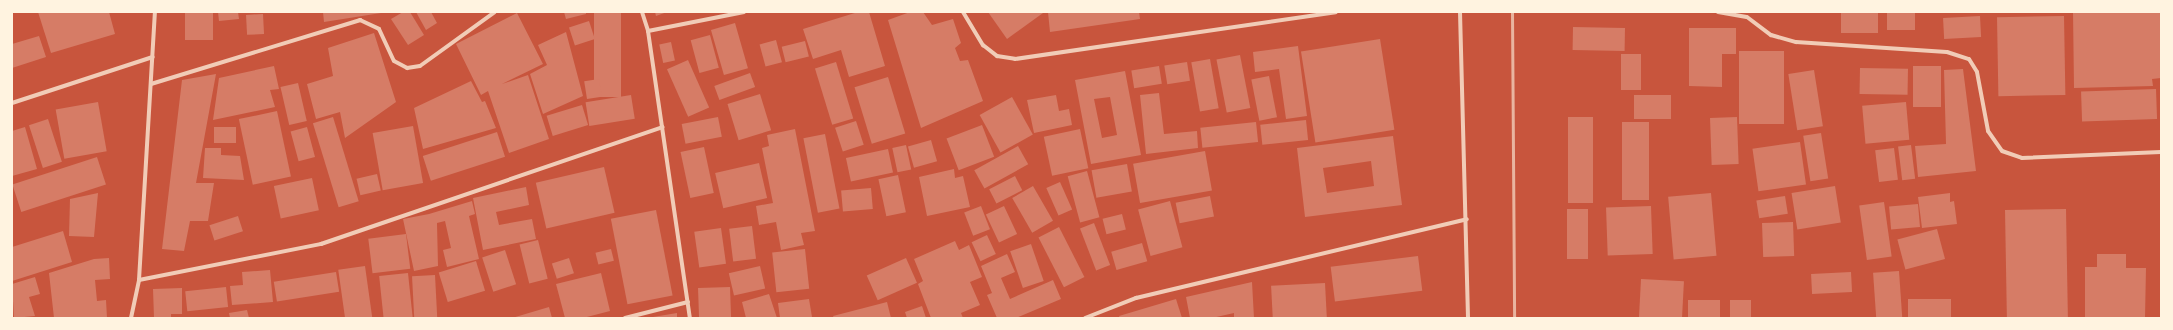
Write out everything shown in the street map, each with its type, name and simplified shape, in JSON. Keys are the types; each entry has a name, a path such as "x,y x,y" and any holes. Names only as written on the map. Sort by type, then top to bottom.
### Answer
{"street":[{"path":"131,318 139,280 153,57 154,12"},
{"path":"151,84 360,20 379,29 394,61 407,68 420,66 495,12"},
{"path":"642,12 648,31 690,318"},
{"path":"648,31 744,12"},
{"path":"963,12 983,45 997,56 1015,59 1336,12"},
{"path":"1460,12 1467,218 1468,318"},
{"path":"1718,12 1747,17 1771,35 1796,42 1947,52 1970,59 1977,72 1988,131 2002,151 2022,158 2161,152"},
{"path":"12,103 153,57"},
{"path":"139,280 321,244 662,127"},
{"path":"1085,318 1136,298 1467,218"},
{"path":"625,318 688,302"}],"building":[{"path":"38,12 109,12 115,34 51,53"},
{"path":"185,12 213,12 213,40 185,40"},
{"path":"218,12 238,12 239,19 219,21"},
{"path":"323,12 380,12 381,13 324,22"},
{"path":"403,12 410,12 424,35 408,45 391,19"},
{"path":"416,12 431,12 437,23 426,30"},
{"path":"564,12 586,12 586,14 566,19"},
{"path":"594,12 621,12 621,97 594,97"},
{"path":"655,12 667,12 656,16"},
{"path":"858,12 869,12 885,66 849,77 841,50 813,59 803,29"},
{"path":"910,12 923,12 932,25 953,19 961,43 955,48 960,61 968,60 983,101 921,128 888,20"},
{"path":"988,12 1043,12 1043,13 1007,39"},
{"path":"1048,12 1139,12 1140,19 1050,32"},
{"path":"1841,12 1878,12 1878,33 1841,33"},
{"path":"1887,12 1915,12 1915,30 1887,30"},
{"path":"2073,12 2161,12 2161,78 2152,79 2153,86 2074,88"},
{"path":"517,13 543,64 502,84 528,75 549,139 509,153 488,91 481,95 456,44"},
{"path":"263,14 264,34 247,35 246,15"},
{"path":"1980,16 1981,37 1944,39 1943,18"},
{"path":"2064,16 2065,95 1998,96 1997,17"},
{"path":"589,21 595,39 575,46 569,27"},
{"path":"735,23 748,68 724,75 711,30"},
{"path":"1573,27 1625,28 1625,51 1573,50"},
{"path":"1689,28 1736,28 1736,54 1722,54 1722,87 1689,86"},
{"path":"566,32 583,96 543,114 530,74 547,65 538,45"},
{"path":"374,33 396,102 345,138 340,112 316,119 307,84 333,76 328,48"},
{"path":"710,35 719,68 699,73 691,40"},
{"path":"39,36 46,57 12,68 12,44"},
{"path":"1380,39 1394,130 1315,142 1301,52"},
{"path":"776,40 782,62 766,67 760,44"},
{"path":"805,41 809,57 786,62 782,47"},
{"path":"671,42 675,61 663,63 659,44"},
{"path":"1298,46 1307,116 1286,119 1279,69 1255,72 1253,52"},
{"path":"1739,51 1784,51 1784,124 1739,124"},
{"path":"1621,54 1641,54 1641,90 1621,90"},
{"path":"1240,55 1250,108 1227,113 1216,60"},
{"path":"1210,59 1219,108 1200,112 1191,62"},
{"path":"688,60 709,108 688,117 667,69"},
{"path":"836,62 853,118 832,125 815,68"},
{"path":"1187,62 1190,81 1167,84 1164,66"},
{"path":"274,66 279,89 270,90 275,107 213,120 219,78"},
{"path":"1159,66 1162,84 1134,88 1131,70"},
{"path":"1913,66 1941,66 1941,107 1913,107"},
{"path":"1860,68 1908,69 1908,95 1860,94"},
{"path":"1963,69 1976,171 1918,177 1915,146 1946,144 1944,70"},
{"path":"1814,70 1823,126 1797,130 1788,74"},
{"path":"1125,71 1141,155 1091,164 1075,80","holes":["1110,97 1117,135 1102,138 1094,99"]},
{"path":"750,73 755,87 719,100 714,86"},
{"path":"216,74 196,183 214,183 208,221 190,221 184,251 162,249 182,80"},
{"path":"1269,76 1277,117 1259,121 1251,79"},
{"path":"888,77 905,133 872,144 855,87"},
{"path":"599,79 602,97 587,99 584,81"},
{"path":"471,81 482,102 485,101 496,128 423,149 414,108"},
{"path":"298,83 307,121 289,125 280,87"},
{"path":"2156,89 2157,119 2082,122 2081,92"},
{"path":"1159,93 1164,134 1197,131 1198,148 1146,154 1140,95"},
{"path":"760,94 771,130 739,140 727,104"},
{"path":"631,95 635,119 589,126 586,102"},
{"path":"1056,95 1059,111 1069,109 1072,125 1034,133 1027,100"},
{"path":"1634,95 1671,95 1671,119 1634,119"},
{"path":"1012,97 1033,135 1000,153 980,115"},
{"path":"98,102 107,151 64,159 56,109"},
{"path":"1906,102 1909,140 1865,144 1862,106"},
{"path":"582,105 588,125 553,136 547,116"},
{"path":"277,111 291,177 253,185 239,119"},
{"path":"333,117 359,201 339,207 313,123"},
{"path":"718,117 722,137 685,144 682,124"},
{"path":"1568,117 1593,117 1593,203 1568,203"},
{"path":"1737,117 1739,164 1712,165 1710,118"},
{"path":"48,119 62,162 43,168 29,125"},
{"path":"1306,120 1308,140 1262,145 1260,125"},
{"path":"856,121 864,145 843,152 835,128"},
{"path":"1256,122 1258,142 1202,148 1200,128"},
{"path":"1622,122 1649,122 1649,200 1622,200"},
{"path":"982,125 994,157 959,170 947,139"},
{"path":"413,126 423,183 383,190 373,133"},
{"path":"25,127 37,169 12,176 12,131"},
{"path":"214,127 236,127 236,143 214,143"},
{"path":"307,127 315,157 299,161 291,131"},
{"path":"795,129 815,231 801,233 804,245 781,250 776,222 759,225 756,206 773,203 762,148 769,146 767,135"},
{"path":"1080,129 1088,168 1052,176 1044,137"},
{"path":"497,132 505,157 431,181 423,156"},
{"path":"1821,133 1828,178 1810,181 1803,136"},
{"path":"825,134 840,209 818,213 803,138"},
{"path":"1393,136 1402,205 1305,217 1297,148","holes":["1371,161 1374,186 1327,193 1323,168"]},
{"path":"931,140 937,161 914,168 908,147"},
{"path":"1800,142 1806,185 1758,191 1752,149"},
{"path":"906,145 911,169 898,172 892,148"},
{"path":"1911,145 1915,179 1902,180 1898,147"},
{"path":"1018,146 1028,164 984,189 974,170"},
{"path":"704,147 714,193 690,198 681,152"},
{"path":"205,148 221,148 221,155 240,156 244,180 203,178"},
{"path":"1894,148 1898,180 1879,182 1875,150"},
{"path":"888,149 893,172 851,181 846,158"},
{"path":"1205,151 1212,190 1140,203 1133,164"},
{"path":"97,157 106,185 21,212 12,185"},
{"path":"759,163 767,198 723,208 715,173"},
{"path":"1127,164 1132,192 1096,198 1092,170"},
{"path":"604,167 615,213 546,229 536,183"},
{"path":"954,169 955,178 963,176 970,207 927,216 919,177"},
{"path":"1087,171 1099,217 1080,223 1068,176"},
{"path":"377,174 381,191 360,195 357,179"},
{"path":"898,175 906,212 886,216 878,179"},
{"path":"1015,176 1022,190 996,203 989,189"},
{"path":"312,178 319,210 281,218 274,186"},
{"path":"1060,182 1072,209 1058,216 1046,188"},
{"path":"1033,186 1053,221 1032,233 1012,198"},
{"path":"1835,186 1841,223 1797,229 1792,193"},
{"path":"526,187 529,205 496,212 499,225 532,219 536,239 483,250 473,198"},
{"path":"871,188 873,209 843,212 841,191"},
{"path":"98,193 94,237 69,236 70,199"},
{"path":"1711,193 1716,256 1674,260 1668,197"},
{"path":"1950,193 1950,202 1954,201 1957,224 1922,228 1918,197"},
{"path":"1210,196 1214,217 1180,223 1176,203"},
{"path":"1785,196 1788,214 1759,218 1756,201"},
{"path":"472,201 475,214 469,216 479,259 447,267 443,250 451,248 445,221 437,223 438,266 414,271 403,219 429,214"},
{"path":"1170,201 1182,247 1151,256 1138,210"},
{"path":"1884,202 1892,256 1867,260 1859,205"},
{"path":"1918,204 1920,227 1891,229 1889,207"},
{"path":"981,206 990,229 973,236 964,212"},
{"path":"1004,206 1017,234 999,243 986,214"},
{"path":"1651,206 1653,254 1608,256 1606,208"},
{"path":"1567,209 1588,209 1588,259 1567,259"},
{"path":"2066,209 2068,318 2007,318 2005,210"},
{"path":"656,210 673,295 627,304 611,219"},
{"path":"1122,214 1126,230 1106,234 1103,219"},
{"path":"238,216 243,231 214,240 209,225"},
{"path":"1793,222 1794,256 1763,257 1762,223"},
{"path":"1094,223 1110,265 1096,270 1080,228"},
{"path":"752,226 756,259 733,262 729,229"},
{"path":"1059,227 1084,277 1064,287 1039,237"},
{"path":"721,228 726,264 699,267 694,232"},
{"path":"1937,229 1945,259 1905,270 1897,240"},
{"path":"63,231 72,262 12,281 12,247"},
{"path":"406,234 410,269 373,273 368,239"},
{"path":"987,235 996,254 980,261 972,242"},
{"path":"538,240 548,279 529,283 520,245"},
{"path":"955,241 959,250 969,245 982,277 970,282 980,305 961,313 963,318 931,318 918,284 923,281 914,259"},
{"path":"1142,243 1147,261 1116,270 1111,252"},
{"path":"1031,244 1044,281 1023,288 1010,251"},
{"path":"611,249 614,261 598,265 595,253"},
{"path":"805,249 809,289 776,292 772,252"},
{"path":"505,250 516,284 493,292 482,257"},
{"path":"1007,254 1015,272 1001,278 1010,299 1053,280 1061,299 1016,318 997,318 987,295 992,293 981,266"},
{"path":"2097,254 2126,254 2126,268 2146,268 2145,318 2085,318 2085,267 2097,267"},
{"path":"1418,256 1422,291 1335,301 1331,267"},
{"path":"109,258 110,279 95,280 97,301 106,300 107,318 54,318 49,273 94,259"},
{"path":"569,258 574,273 557,279 552,264"},
{"path":"906,258 917,283 878,300 867,275"},
{"path":"476,261 485,291 448,302 439,272"},
{"path":"365,266 372,317 345,318 338,270"},
{"path":"760,266 765,288 734,296 729,273"},
{"path":"270,270 273,302 232,305 230,286 243,285 242,272"},
{"path":"1899,271 1902,318 1876,318 1873,273"},
{"path":"336,272 339,292 277,302 274,282"},
{"path":"1851,272 1852,292 1812,294 1811,274"},
{"path":"408,273 413,318 384,318 379,276"},
{"path":"601,273 610,311 583,318 565,318 556,284"},
{"path":"435,275 437,318 414,318 412,276"},
{"path":"35,277 40,294 29,297 35,316 14,318 12,284"},
{"path":"1641,279 1684,281 1682,318 1639,318"},
{"path":"1252,282 1254,318 1234,318 1234,313 1212,318 1190,318 1186,297"},
{"path":"1325,283 1327,318 1273,318 1271,286"},
{"path":"226,287 228,307 187,311 185,291"},
{"path":"730,287 731,317 699,318 698,288"},
{"path":"182,288 182,314 171,314 171,318 154,318 153,289"},
{"path":"769,294 777,318 746,318 742,302"},
{"path":"809,299 812,317 780,318 778,303"},
{"path":"1176,299 1182,318 1120,318 1119,316"},
{"path":"1908,299 1951,299 1951,318 1908,318"},
{"path":"1688,300 1720,300 1720,318 1688,318"},
{"path":"1730,300 1751,300 1751,318 1730,318"},
{"path":"887,302 891,318 834,318 833,316"},
{"path":"922,306 926,318 907,318 905,312"},
{"path":"549,307 552,318 512,318"},
{"path":"247,310 249,318 230,318 229,313"},
{"path":"677,313 677,318 653,318 653,317"}],"railway":[{"path":"1512,12 1514,318"}]}
